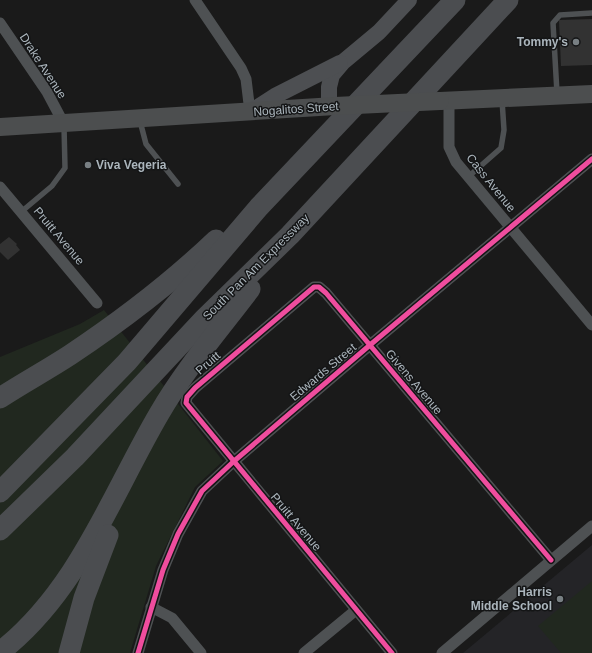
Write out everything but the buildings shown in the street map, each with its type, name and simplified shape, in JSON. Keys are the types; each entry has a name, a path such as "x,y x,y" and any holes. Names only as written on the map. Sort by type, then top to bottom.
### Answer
{"highway":[{"path":"0,492 127,362 259,207 455,0"},
{"name":"South Pan Am Expressway","path":"0,530 75,457 205,318 290,235 508,0"},
{"path":"0,398 69,356 127,315 178,274 233,223 259,207"},
{"path":"0,652 34,620 66,581 95,535 137,453 173,390 290,235"},
{"path":"0,389 29,380"},
{"path":"69,653 84,598 137,453"}],"main road":[{"path":"332,106 328,87 332,75 343,62 379,32 403,2"},
{"path":"250,112 275,96 343,62"},
{"name":"Nogalitos Street","path":"0,126 64,124 332,106 592,94"}],"street":[{"path":"195,0 241,68 246,79 250,112"},
{"name":"Drake Avenue","path":"0,23 47,92 64,124"},
{"name":"Cass Avenue","path":"444,100 449,146 456,162 592,325"},
{"name":"Edwards Street","path":"138,653 151,607 178,534 196,499 202,491 233,462 370,345 592,159"},
{"name":"Pruitt Avenue","path":"0,187 97,302"},
{"name":"Givens Avenue","path":"248,341 314,287 319,287 370,345 551,560"},
{"name":"Pruitt","path":"186,403 187,397 195,388 248,341"},
{"name":"Pruitt Avenue","path":"186,403 233,462 392,653"},
{"path":"442,653 592,526"},
{"path":"151,607 172,618 201,653"},
{"path":"304,653 356,610"}],"lane":[{"path":"557,95 553,23 560,15 592,13"},
{"path":"468,177 501,148 504,130 502,98"},
{"path":"140,119 146,144 178,184"},
{"path":"21,212 52,186 65,168 64,124"}],"shaded area":[{"path":"104,310 223,461 195,487 156,566 130,653 0,653 0,357 80,324"},
{"name":"Harris Middle School","path":"592,545 592,653 463,653"},
{"path":"592,581 592,653 561,653 538,626"}],"cycle path":[{"path":"138,653 163,570 178,534 202,491 233,462 370,345 592,159"},
{"path":"392,653 186,403 187,397 195,388 314,287 319,287 326,293 551,560"}],"place":[{"name":"Tommy's","path":"576,42"},
{"name":"Viva Vegeria","path":"88,165"},
{"name":"Harris Middle School","path":"560,599"}]}
